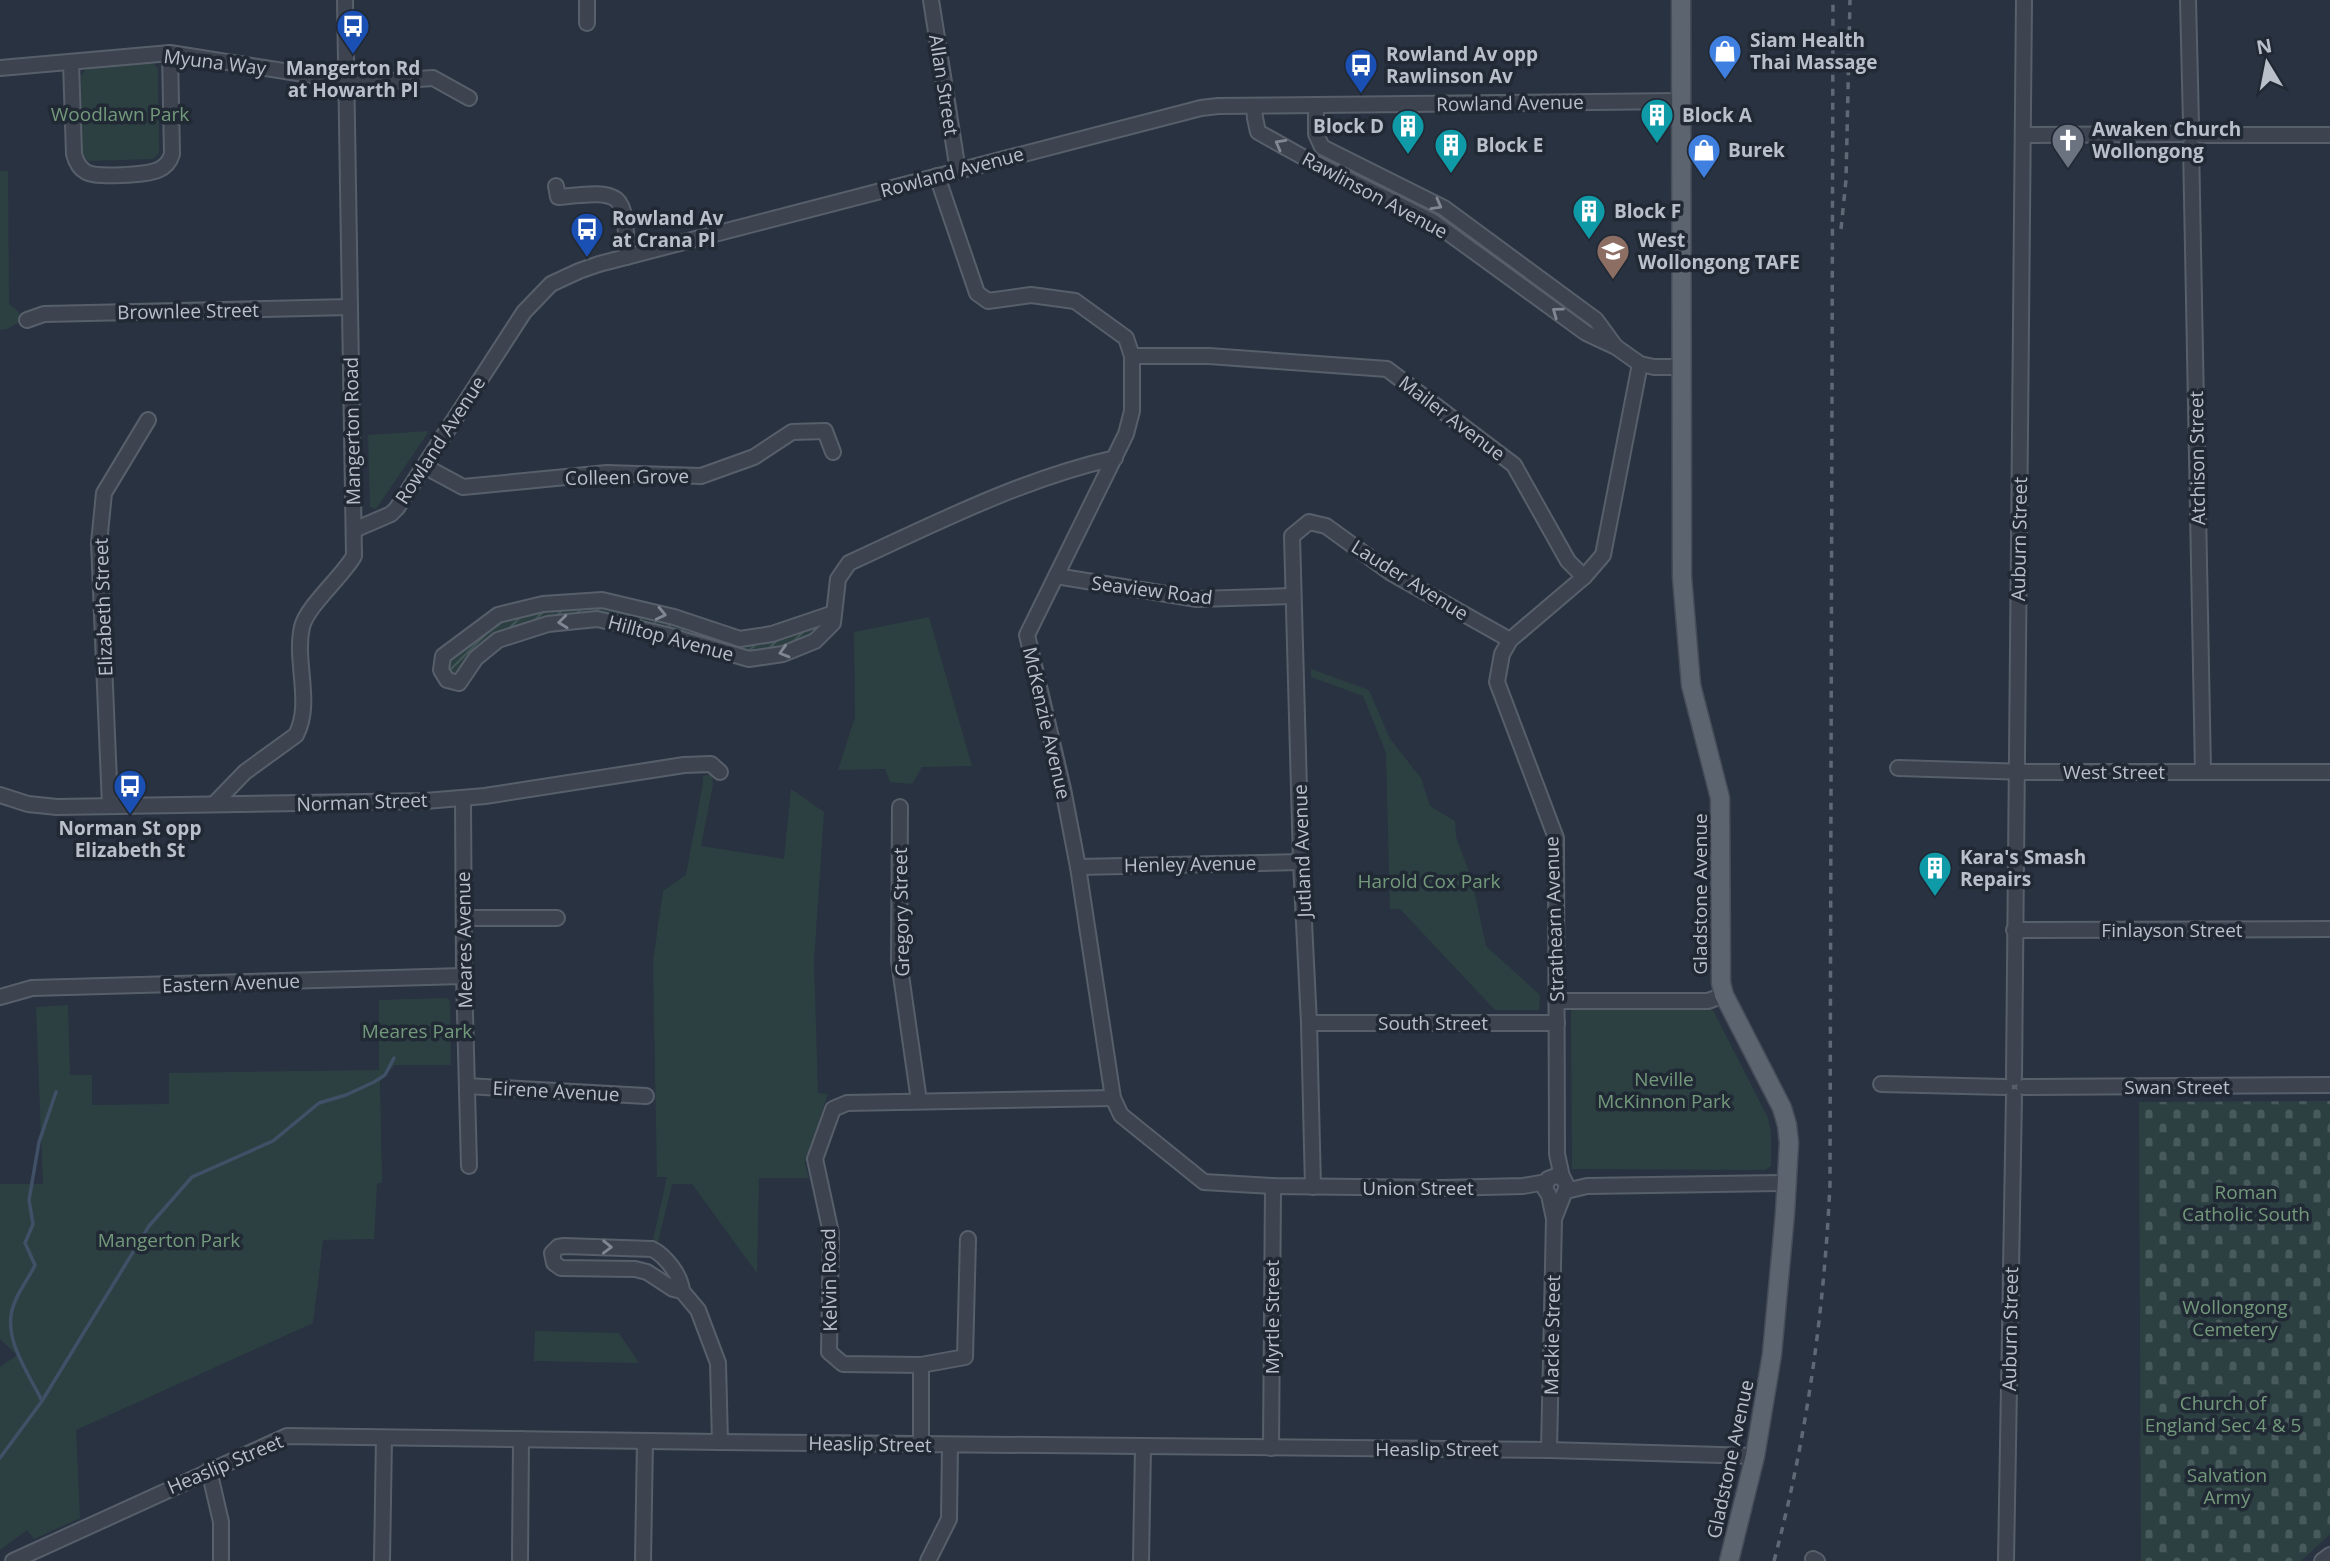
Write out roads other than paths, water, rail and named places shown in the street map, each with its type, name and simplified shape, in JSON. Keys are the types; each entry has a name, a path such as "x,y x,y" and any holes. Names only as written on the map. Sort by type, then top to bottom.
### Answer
{"main road":[{"name":"Gladstone Avenue","path":"1681,0 1682,577 1691,685 1720,798 1720,968 1724,995 1785,1116 1788,1134 1787,1183 1775,1329 1755,1456 1729,1561"}],"street":[{"name":"Mangerton Road","path":"214,804 245,772 290,741 300,728 303,710 303,622 354,556 345,0"},
{"path":"587,0 587,23"},
{"name":"Allan Street","path":"931,0 958,170"},
{"name":"Auburn Street","path":"2006,1561 2014,1087 2024,0"},
{"name":"Atchison Street","path":"2188,0 2203,772"},
{"name":"Myuna Way","path":"0,68 170,53 360,83 433,78 469,98"},
{"path":"71,62 74,154 79,167 84,172 96,175 150,172 165,166 173,154 170,53"},
{"name":"Rowland Avenue","path":"354,530 391,514 397,508 524,312 540,294 565,276 627,257 1189,110 1218,106 1681,101"},
{"name":"Rawlinson Avenue","path":"1316,105 1316,134 1322,147 1444,208 1596,320 1616,347"},
{"name":"Rawlinson Avenue","path":"1254,106 1258,132 1432,221 1586,333 1616,347 1640,364 1654,368 1681,367"},
{"path":"2022,135 2330,135"},
{"path":"937,176 977,293 988,302 1031,295 1075,302 1126,338 1132,356"},
{"path":"556,186 558,197 605,193 620,203 625,216 627,257"},
{"name":"Brownlee Street","path":"27,320 44,314 350,307"},
{"name":"McKenzie Avenue","path":"1132,356 1132,411 1126,434 1027,635 1078,867 1113,1098 1121,1115 1204,1182 1313,1187"},
{"name":"Mailer Avenue","path":"1132,356 1209,356 1387,369 1514,465 1568,561 1584,577"},
{"path":"1510,639 1584,577 1604,555 1640,364"},
{"name":"Elizabeth Street","path":"110,806 99,543 101,518 104,493 148,420"},
{"name":"Colleen Grove","path":"424,466 463,486 607,473 701,476 754,457 792,432 826,424 833,452"},
{"name":"Hilltop Avenue","path":"834,612 772,634 740,639 674,617 602,600 543,604 498,615 443,656 441,670 447,680 459,683 476,659 498,640 548,624 597,619 667,635 749,659 783,654 815,641 833,623 838,579 849,563 985,500 1095,462 1115,458"},
{"name":"Jutland Avenue","path":"1309,523 1292,536 1292,596 1313,1187"},
{"name":"Lauder Avenue","path":"1309,523 1326,526 1391,573 1510,639"},
{"name":"Seaview Road","path":"1055,576 1197,599 1292,596"},
{"name":"Strathearn Avenue","path":"1510,639 1502,654 1497,682 1556,838 1556,1186"},
{"name":"Norman Street","path":"0,795 41,806 258,805 463,798 684,765 711,764 720,772"},
{"name":"West Street","path":"1898,768 2017,772 2330,772"},
{"name":"Meares Avenue","path":"463,798 469,1166"},
{"name":"Gregory Street","path":"900,807 899,961 919,1101"},
{"name":"Henley Avenue","path":"1078,867 1301,862"},
{"path":"464,918 557,918"},
{"name":"Finlayson Street","path":"2014,930 2330,929"},
{"name":"Eastern Avenue","path":"0,997 32,988 464,976"},
{"path":"1557,1001 1708,1001 1724,995"},
{"name":"South Street","path":"1309,1023 1556,1023"},
{"name":"Swan Street","path":"1881,1084 2014,1087 2330,1085"},
{"name":"Eirene Avenue","path":"467,1086 646,1096"},
{"name":"Kelvin Road","path":"921,1365 843,1364 830,1352 831,1233 815,1159 833,1108 847,1103 1113,1098"},
{"name":"Union Street","path":"1313,1187 1787,1183"},
{"name":"Myrtle Street","path":"1271,1448 1273,1186"},
{"name":"Mackie Street","path":"1549,1450 1556,1186"},
{"path":"921,1444 921,1365 965,1357 968,1239"},
{"path":"682,1291 673,1289 647,1272 635,1269 561,1268 554,1263 552,1253 558,1247 564,1246 652,1249 658,1252 681,1281 682,1291 698,1310 718,1363 720,1442"},
{"name":"Heaslip Street","path":"17,1560 287,1436 1549,1450 1755,1456"},
{"path":"382,1561 384,1438"},
{"path":"520,1561 521,1439"},
{"path":"643,1561 645,1441"},
{"path":"928,1561 949,1519 950,1445"},
{"path":"1141,1561 1143,1447"},
{"path":"209,1470 221,1522 220,1561"},
{"path":"2322,1561 2330,1555"}],"waterway":[{"path":"0,1458 42,1401 149,1226 192,1177 273,1141 319,1103 346,1095 374,1082 385,1075 394,1058"},
{"path":"42,1401 13,1342 11,1316 16,1299 35,1265 25,1243 33,1224 29,1200 39,1142 56,1092"}],"railway":[{"path":"1774,1561 1796,1468 1812,1374 1830,1184 1833,0"},
{"path":"1841,229 1846,180 1850,0"}],"place":[{"name":"Mangerton Rd at Howarth Pl","path":"353,56"},
{"name":"Siam Health Thai Massage","path":"1725,81"},
{"name":"Rowland Av opp Rawlinson Av","path":"1361,95"},
{"name":"Block A","path":"1657,145"},
{"name":"Block D","path":"1408,156"},
{"name":"Awaken Church Wollongong","path":"2068,170"},
{"name":"Block E","path":"1451,175"},
{"name":"Burek","path":"1704,180"},
{"name":"Block F","path":"1589,241"},
{"name":"Rowland Av at Crana Pl","path":"587,259"},
{"name":"West Wollongong TAFE","path":"1613,281"},
{"name":"Norman St opp Elizabeth St","path":"130,816"},
{"name":"Kara's Smash Repairs","path":"1935,898"}],"park label":[{"name":"Woodlawn Park","path":"120,114"},
{"name":"Harold Cox Park","path":"1429,881"},
{"name":"Meares Park","path":"417,1031"},
{"name":"Neville McKinnon Park","path":"1664,1090"},
{"name":"Roman Catholic South","path":"2246,1203"},
{"name":"Mangerton Park","path":"169,1240"},
{"name":"Wollongong Cemetery","path":"2235,1318"},
{"name":"Church of England Sec 4 & 5","path":"2223,1414"},
{"name":"Salvation Army","path":"2227,1486"}]}
